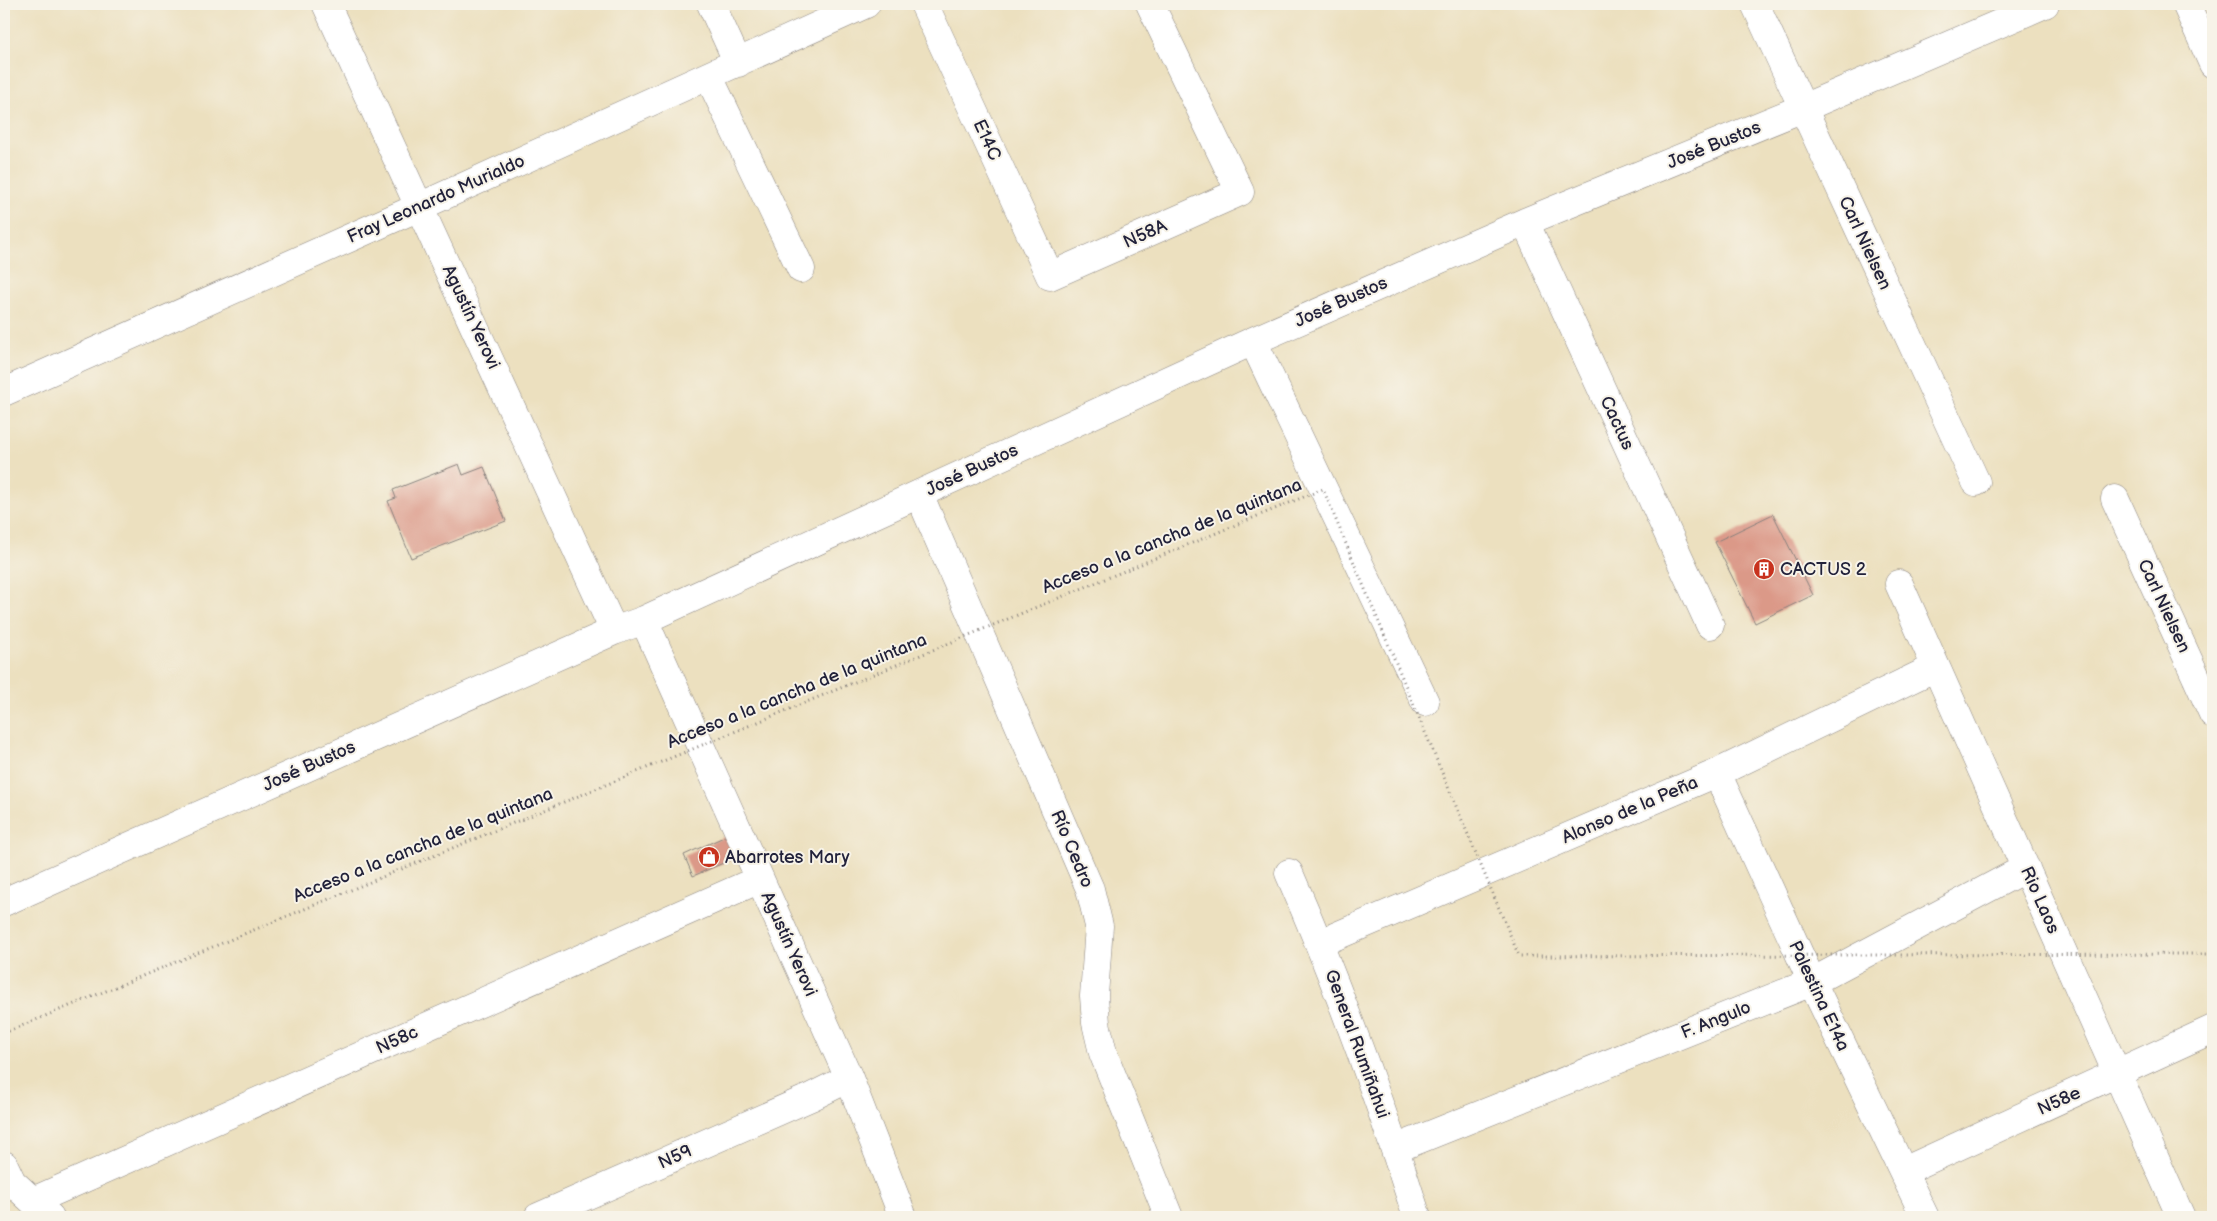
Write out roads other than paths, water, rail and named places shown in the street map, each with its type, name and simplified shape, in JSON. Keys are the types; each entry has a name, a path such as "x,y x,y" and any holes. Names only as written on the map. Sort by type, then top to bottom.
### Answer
{"street":[{"name":"Agustín Yerovi","path":"326,4 614,631"},
{"path":"711,4 738,63"},
{"name":"Fray Leonardo Murialdo","path":"4,392 709,77 866,4"},
{"name":"E14C","path":"924,4 1050,276"},
{"name":"N58A","path":"1050,276 1240,192 1150,4"},
{"name":"Carl Nielsen","path":"1755,4 1976,482"},
{"name":"José Bustos","path":"4,902 614,631 644,620 1254,341 1525,222 1803,108 2046,4"},
{"path":"2186,4 2213,64"},
{"path":"709,77 801,270"},
{"name":"Cactus","path":"1525,222 1710,625"},
{"path":"1254,341 1425,702"},
{"name":"Río Cedro","path":"920,494 1090,889 1099,926 1094,996 1096,1023 1103,1053 1169,1217"},
{"name":"Carl Nielsen","path":"2115,499 2213,714"},
{"name":"Rio Laos","path":"1899,584 2182,1217"},
{"name":"Agustín Yerovi","path":"644,620 849,1078 903,1217"},
{"name":"Alonso de la Peña","path":"1320,943 1717,773 1936,667"},
{"name":"Palestina E14a","path":"1717,773 1812,982 1925,1217"},
{"name":"F. Angulo","path":"1395,1149 1812,982 2026,868"},
{"name":"General Rumiñahui","path":"1289,873 1320,943 1395,1149 1417,1217"},
{"name":"N58c","path":"42,1209 760,879"},
{"name":"N58e","path":"1904,1171 2119,1074 2213,1029"},
{"name":"N59","path":"538,1217 811,1097 849,1078"},
{"path":"4,1165 12,1182 42,1209"}],"place":[{"name":"CACTUS 2","path":"1764,569"},
{"name":"Abarrotes Mary","path":"709,857"}]}
